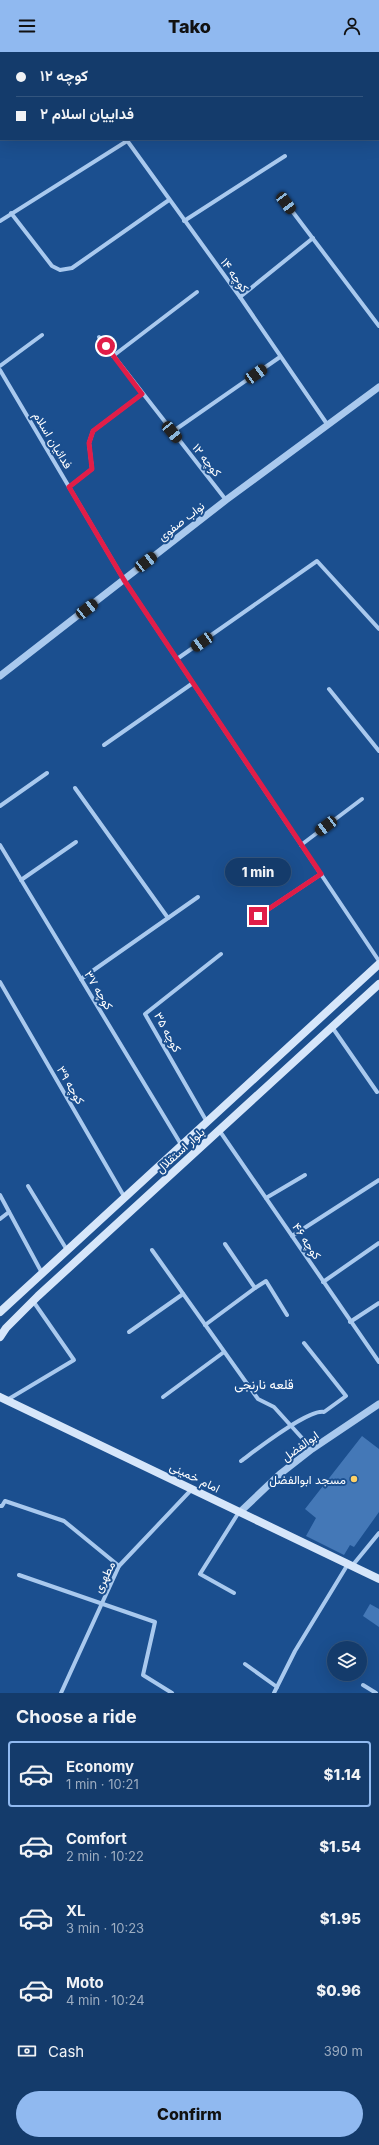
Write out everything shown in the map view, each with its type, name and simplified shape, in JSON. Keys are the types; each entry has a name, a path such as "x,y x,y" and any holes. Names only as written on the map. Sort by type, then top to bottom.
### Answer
{"main road":[{"name":"بلوار استقلال","path":"0,1312 379,964"},
{"name":"بلوار استقلال","path":"0,1337 6,1328 33,1301 378,986"},
{"name":"امام خمینی","path":"4,1399 379,1579"}],"street":[{"name":"کوچه ۱۴","path":"126,140 240,297 327,424"},
{"path":"0,221 126,140"},
{"path":"184,221 285,156"},
{"path":"11,213 52,266 60,270 72,268 169,200"},
{"path":"286,203 379,326"},
{"path":"240,297 312,238"},
{"path":"113,356 197,292"},
{"path":"0,366 42,335"},
{"name":"کوچه ۱۲","path":"99,337 226,500"},
{"path":"172,432 280,357"},
{"name":"فدائیان اسلام","path":"0,370 124,580 379,960"},
{"name":"نواب صفوی","path":"0,676 226,500 379,387"},
{"path":"69,487 92,469 89,443 93,431 142,394"},
{"path":"177,659 317,561 379,629"},
{"path":"104,745 193,683"},
{"path":"329,689 379,751"},
{"path":"0,806 48,773"},
{"path":"75,788 168,918"},
{"path":"301,845 362,799"},
{"path":"21,880 76,842"},
{"name":"کوچه ۳۷","path":"0,845 182,1146"},
{"path":"258,916 321,874"},
{"path":"81,979 198,897"},
{"name":"کوچه ۳۵","path":"207,1123 145,1014 221,954"},
{"name":"کوچه ۳۹","path":"0,982 125,1198"},
{"path":"332,1027 376,1092"},
{"name":"کوچه ۴۶","path":"219,1130 350,1322 378,1360"},
{"path":"266,1198 305,1175"},
{"path":"292,1236 379,1180"},
{"path":"28,1186 68,1250"},
{"path":"0,1195 43,1273"},
{"path":"0,1219 10,1212"},
{"path":"323,1282 379,1243"},
{"path":"225,1244 255,1288"},
{"path":"152,1250 258,1399 274,1407 312,1449"},
{"path":"204,1325 266,1281 287,1315"},
{"path":"129,1332 183,1294"},
{"path":"4,1399 74,1360 33,1301"},
{"path":"350,1322 379,1303"},
{"path":"241,1461 291,1425 319,1411 324,1412 346,1396 304,1343"},
{"path":"163,1397 224,1352"},
{"name":"ابوالفضل","path":"240,1512 280,1474 312,1449 379,1404"},
{"name":"مطهری","path":"61,1693 119,1566 192,1489"},
{"path":"0,1506 2,1506 5,1501 64,1521 119,1566"},
{"path":"234,1593 200,1574 240,1512"},
{"path":"274,1693 295,1651 350,1565 379,1533"},
{"path":"19,1574 155,1622 143,1676 172,1693"},
{"path":"246,1664 277,1687"},
{"path":"364,1685 376,1693"}],"building":[{"name":"مسجد ابوالفضل","path":"362,1436 379,1449 379,1512 354,1547 350,1545 344,1555 306,1536 316,1518 305,1509"},
{"path":"370,1604 379,1609 379,1627 363,1616"}],"place":[{"name":"مسجد ابوالفضل","path":"354,1479"}],"district":[{"name":"قلعه نارنجی","path":"264,1384"}],"route":[{"path":"106,346 142,394 93,431 89,443 92,469 69,487 124,580 321,874 258,916"}]}
